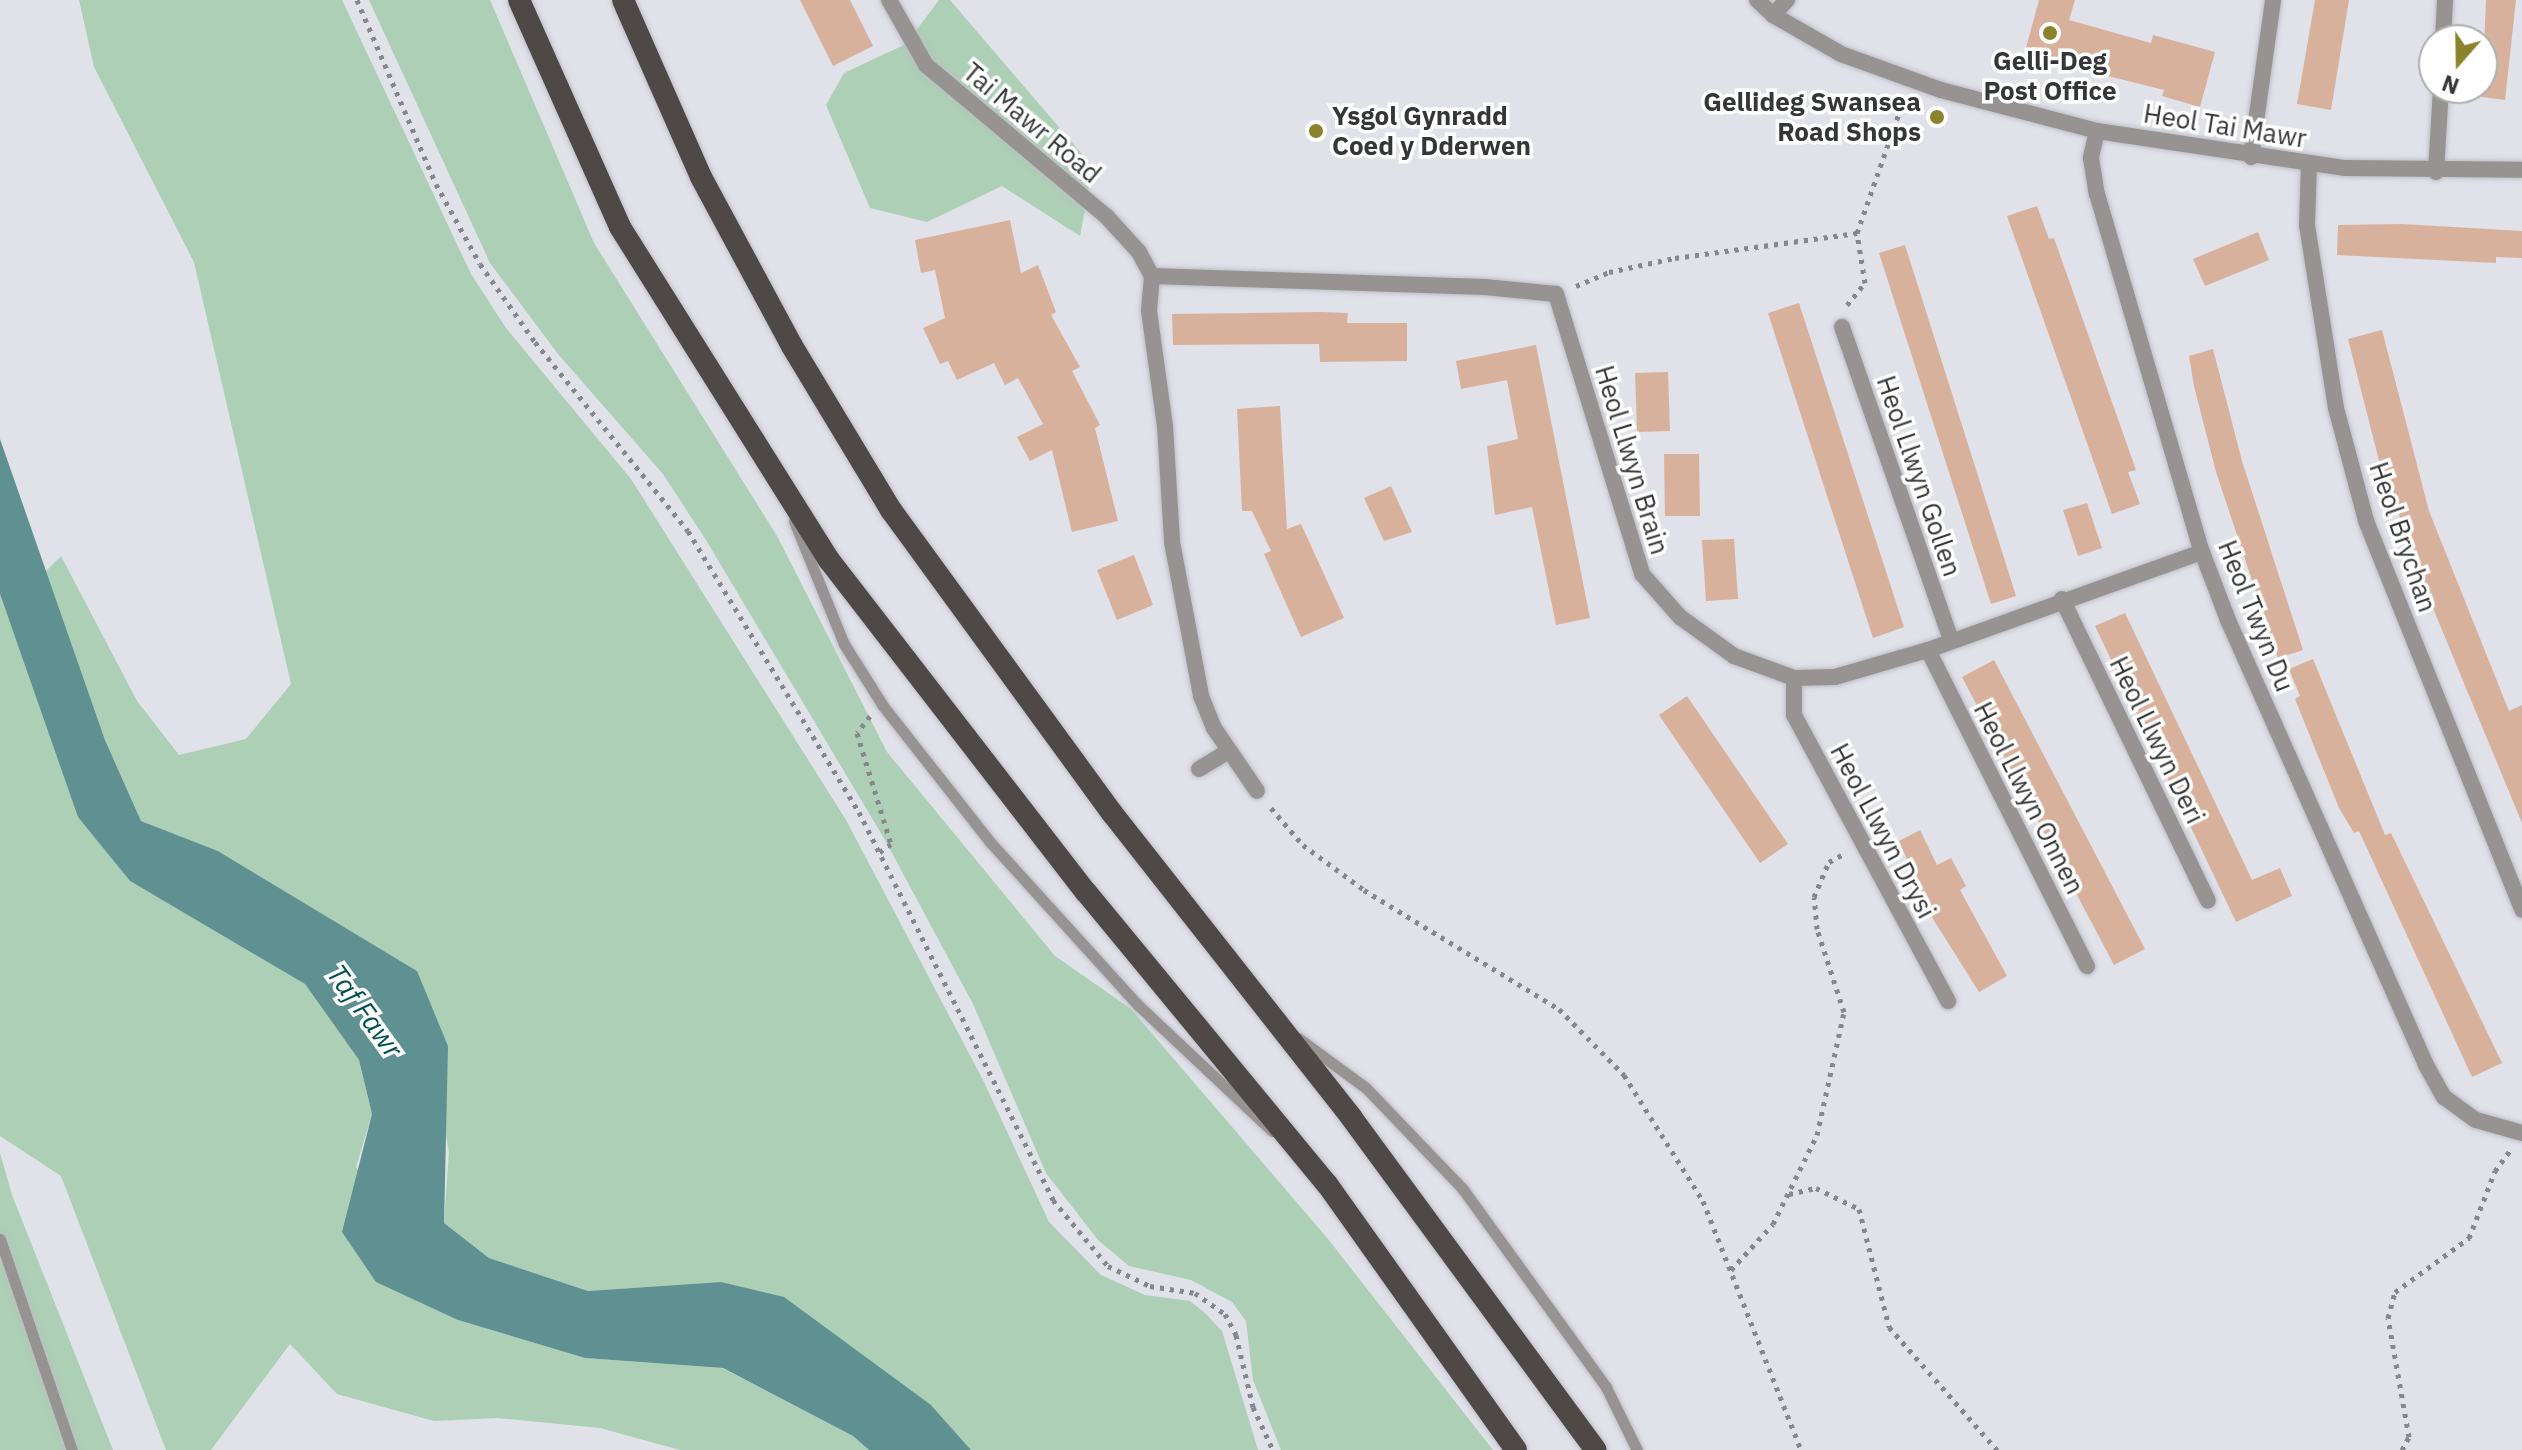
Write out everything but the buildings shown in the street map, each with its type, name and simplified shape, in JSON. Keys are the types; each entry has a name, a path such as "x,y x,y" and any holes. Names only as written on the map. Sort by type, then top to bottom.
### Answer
{"highway":[{"path":"519,0 620,227 781,487 918,681 1327,1184 1516,1450"},
{"path":"623,0 701,177 792,346 891,510 1112,813 1275,1021 1596,1450"}],"street":[{"name":"Tai Mawr Road","path":"889,0 926,65 1107,217 1139,252 1152,276"},
{"name":"Heol Tai Mawr","path":"1757,0 1773,15 1841,54 1910,80 2097,131 2309,164 2436,172 2522,170"},
{"path":"1773,15 1787,0"},
{"path":"2251,157 2273,0"},
{"path":"2444,24 2445,0"},
{"path":"2436,172 2440,104"},
{"name":"Heol Twyn Du","path":"2097,131 2091,158 2097,194 2202,552 2444,1097 2476,1120 2522,1133"},
{"name":"Heol Brychan","path":"2309,164 2307,225 2336,408 2366,521 2522,910"},
{"path":"1257,791 1229,751 1201,696 1172,542 1165,426 1149,311 1152,276 1485,287 1556,294"},
{"name":"Heol Llwyn Brain","path":"1556,294 1642,574 1680,617 1734,656 1794,678 1835,677 1928,650 2062,599 2202,552"},
{"name":"Heol Llwyn Gollen","path":"1842,327 1951,640"},
{"name":"Heol Llwyn Deri","path":"2062,599 2208,901"},
{"name":"Heol Llwyn Onnen","path":"1928,650 2087,966"},
{"name":"Heol Llwyn Drysi","path":"1794,678 1794,715 1861,846 1948,1001"},
{"path":"1199,769 1229,751"}],"lane":[{"path":"781,487 844,644 883,706 990,842 1138,1005 1327,1184"},
{"path":"1275,1021 1366,1088 1462,1188 1606,1387 1637,1450"},
{"path":"0,1239 72,1450"}],"path":[{"path":"357,0 436,184 480,264 535,342 688,531 880,852 1053,1200 1108,1266 1150,1286 1195,1293 1225,1314 1236,1335 1253,1407 1273,1450"},
{"path":"1842,327 1837,318 1865,283 1857,233 1910,80"},
{"path":"1556,294 1609,272 1675,258 1857,233"},
{"path":"880,852 891,844 857,733 883,706"},
{"path":"1257,791 1303,845 1352,881 1520,982 1570,1020 1624,1075 1670,1143 1703,1201 1801,1450"},
{"path":"1731,1270 1773,1224 1817,1135 1844,1012 1817,929 1814,897 1829,862 1861,846"},
{"path":"2402,1450 2409,1437 2388,1318 2395,1292 2469,1238 2495,1171 2522,1133"},
{"path":"1788,1194 1816,1188 1859,1209 1889,1327 1997,1450"}],"green space":[{"path":"79,0 342,0 471,274 506,328 631,479 846,820 983,1080 1049,1222 1101,1275 1145,1295 1190,1301 1222,1331 1258,1450 971,1450 931,1405 721,1282 588,1291 489,1258 444,1223 449,1152 417,971 218,851 141,821 105,740 46,571 61,556 137,701 179,755 246,739 291,684 194,262 94,67"},
{"path":"369,0 490,0 594,243 777,536 887,752 1055,956 1131,1009 1328,1239 1493,1450 1281,1450 1253,1380 1246,1321 1232,1302 1191,1280 1129,1266 1098,1240 1046,1173 973,1004 885,840 706,540 663,474 558,354 490,263"},
{"path":"939,0 950,0 1093,167 1080,236 1002,186 927,222 870,208 826,105 844,73 906,44"},
{"path":"0,594 79,817 130,881 305,984 359,1060 372,1114 356,1167 458,1320 585,1358 722,1368 853,1436 869,1450 680,1450 600,1428 497,1418 434,1421 337,1394 290,1344 211,1450 166,1450 61,1176 0,1136"},
{"path":"0,1153 12,1195 113,1450 0,1450"}],"water":[{"name":"Taf Fawr","path":"0,439 105,740 141,821 218,851 417,971 448,1046 444,1223 489,1258 588,1291 721,1282 784,1297 931,1405 971,1450 869,1450 853,1436 723,1368 585,1358 458,1320 376,1282 342,1232 372,1114 359,1060 305,984 130,881 78,817 0,594"}],"place":[{"name":"Gelli-Deg Post Office","path":"2050,33"},
{"name":"Gellideg Swansea Road Shops","path":"1937,117"},
{"name":"Ysgol Gynradd Coed y Dderwen","path":"1316,131"}]}
